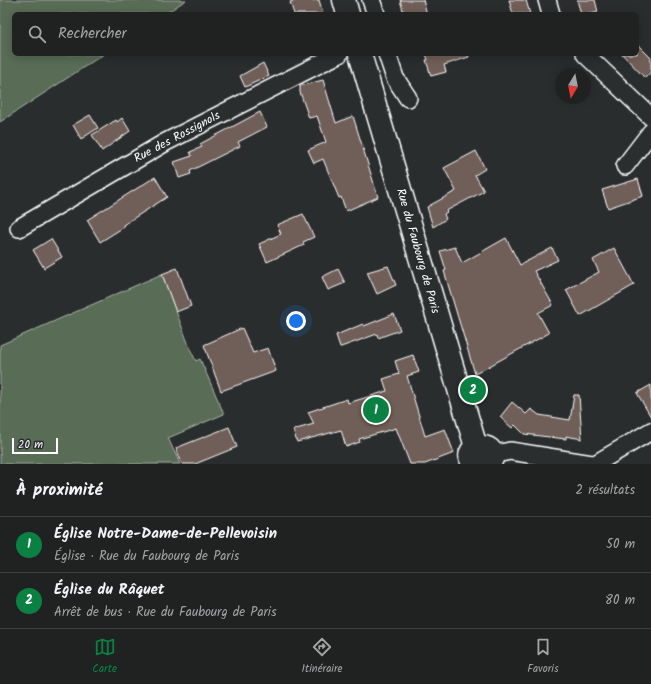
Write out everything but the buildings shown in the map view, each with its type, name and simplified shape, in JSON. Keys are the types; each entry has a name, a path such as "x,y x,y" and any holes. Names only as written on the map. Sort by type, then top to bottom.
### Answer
{"main road":[{"path":"344,0 347,12"},
{"name":"Rue du Faubourg de Paris","path":"361,56 483,457"}],"street":[{"path":"371,0 375,12"},
{"path":"547,0 550,12"},
{"name":"Rue des Rossignols","path":"20,228 166,142 335,56"},
{"path":"388,56 395,78 408,98"},
{"path":"587,56 651,117"},
{"path":"625,166 651,132"},
{"path":"483,457 510,451 594,464 651,431"}],"green space":[{"path":"0,0 186,0 168,12 12,12 12,56 101,56 0,122"},
{"path":"162,274 191,351 196,361 200,359 224,414 168,438 180,464 0,464 0,345"}],"place":[{"name":"Église du Râquet","path":"473,390"},
{"name":"Église Notre-Dame-de-Pellevoisin","path":"376,410"}]}
